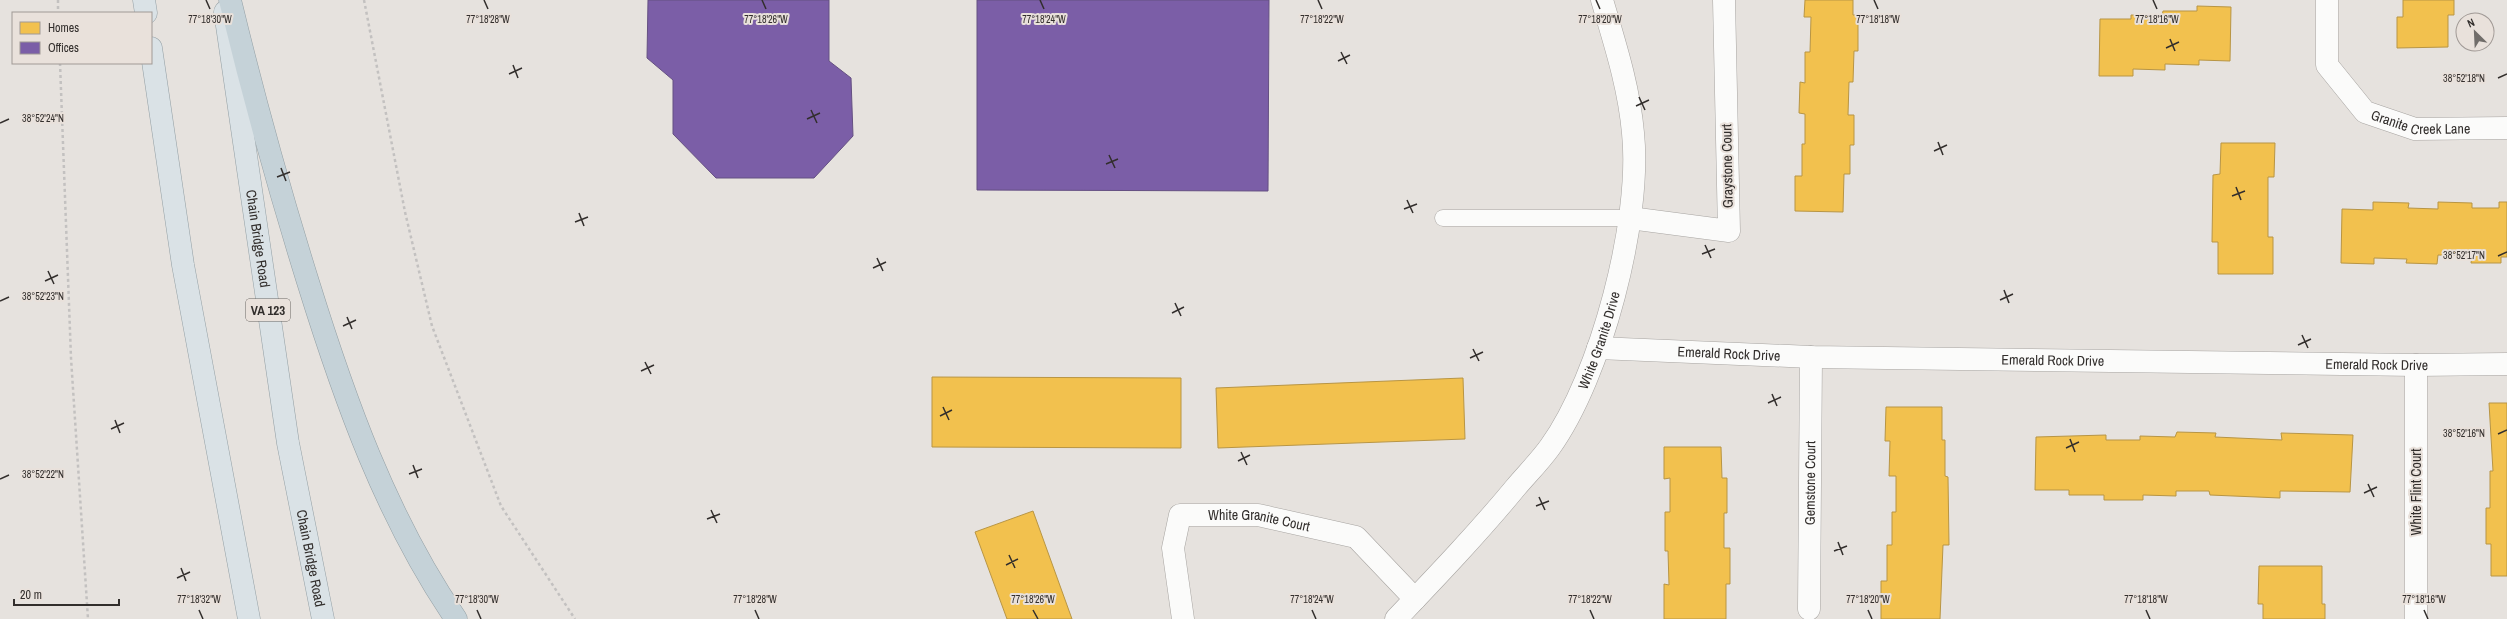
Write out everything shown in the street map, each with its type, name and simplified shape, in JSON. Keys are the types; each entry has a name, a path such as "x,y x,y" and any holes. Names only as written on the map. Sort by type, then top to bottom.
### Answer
{"highway":[{"path":"230,0 274,166 333,362 367,451 403,528 456,619"}],"main road":[{"path":"144,0 146,12"},
{"name":"Chain Bridge Road","path":"223,0 288,443 323,619"},
{"path":"152,55 183,265 249,619"}],"street":[{"name":"White Granite Drive","path":"1396,619 1494,513 1550,447 1572,412 1598,348 1618,279 1630,218 1634,166 1633,134 1628,93 1602,0"},
{"name":"Graystone Court","path":"1630,218 1729,231 1724,0"},
{"name":"Granite Creek Lane","path":"2327,0 2328,65 2365,112 2415,129 2507,128"},
{"name":"Emerald Rock Drive","path":"1598,348 1811,357 2416,365 2507,364"},
{"name":"Gemstone Court","path":"1809,609 1811,357"},
{"name":"White Flint Court","path":"2416,365 2416,619"},
{"name":"White Granite Court","path":"1183,619 1173,548 1180,515 1258,515 1356,537 1415,599"}],"lane":[{"path":"1442,218 1630,218"}],"path":[{"path":"58,0 58,12"},
{"path":"364,0 405,212 432,326 501,506 575,619"},
{"path":"60,64 71,358 88,619"}],"building: Homes":[{"path":"1805,0 1853,0 1853,15 1858,15 1858,51 1854,51 1853,82 1849,82 1848,115 1854,115 1854,145 1850,145 1850,174 1844,174 1843,212 1795,211 1795,176 1802,176 1802,144 1805,144 1805,114 1799,113 1800,82 1805,83 1805,52 1810,52 1811,17 1804,17"},
{"path":"2403,0 2454,0 2454,15 2448,15 2448,47 2397,48 2397,17 2403,17"},
{"path":"2197,6 2231,7 2230,61 2199,60 2199,65 2165,64 2165,70 2133,69 2133,76 2099,76 2100,19 2131,19 2131,15 2162,16 2163,11 2197,11"},
{"path":"2221,143 2275,143 2274,177 2268,177 2268,237 2273,237 2273,274 2218,274 2218,242 2212,242 2213,175 2220,174"},
{"path":"2373,202 2409,203 2408,208 2438,209 2438,202 2472,203 2472,208 2499,208 2499,202 2507,202 2507,257 2501,257 2501,263 2471,263 2472,256 2438,255 2437,264 2406,263 2407,259 2374,258 2374,264 2341,263 2342,209 2373,210"},
{"path":"932,377 1181,378 1181,448 932,447"},
{"path":"1463,378 1465,439 1218,448 1216,388"},
{"path":"2489,403 2507,403 2507,576 2491,576 2491,544 2486,544 2486,508 2490,508 2490,471 2493,471"},
{"path":"1886,407 1942,407 1942,440 1945,440 1945,476 1948,477 1949,545 1943,545 1940,619 1881,619 1881,581 1887,581 1887,545 1892,545 1892,512 1896,512 1896,476 1889,476 1890,441 1885,441"},
{"path":"2177,432 2216,433 2215,437 2282,440 2281,433 2353,435 2350,492 2280,491 2280,498 2210,495 2209,491 2176,491 2176,496 2143,495 2143,500 2104,500 2104,495 2069,495 2069,490 2035,490 2036,437 2106,435 2106,440 2140,440 2140,436 2175,437"},
{"path":"1664,447 1721,447 1722,478 1727,478 1727,513 1724,513 1724,548 1730,548 1730,584 1726,584 1726,619 1664,619 1664,584 1669,585 1668,551 1665,551 1665,512 1670,512 1670,478 1664,479"},
{"path":"1033,511 1072,619 1007,619 975,532"},
{"path":"2259,566 2322,566 2322,604 2325,604 2325,619 2263,619 2263,604 2258,604"}],"building: Offices":[{"path":"648,0 829,0 829,61 851,78 853,136 814,178 716,178 673,134 673,80 647,58"},
{"path":"977,0 1269,0 1268,191 977,190"}]}
